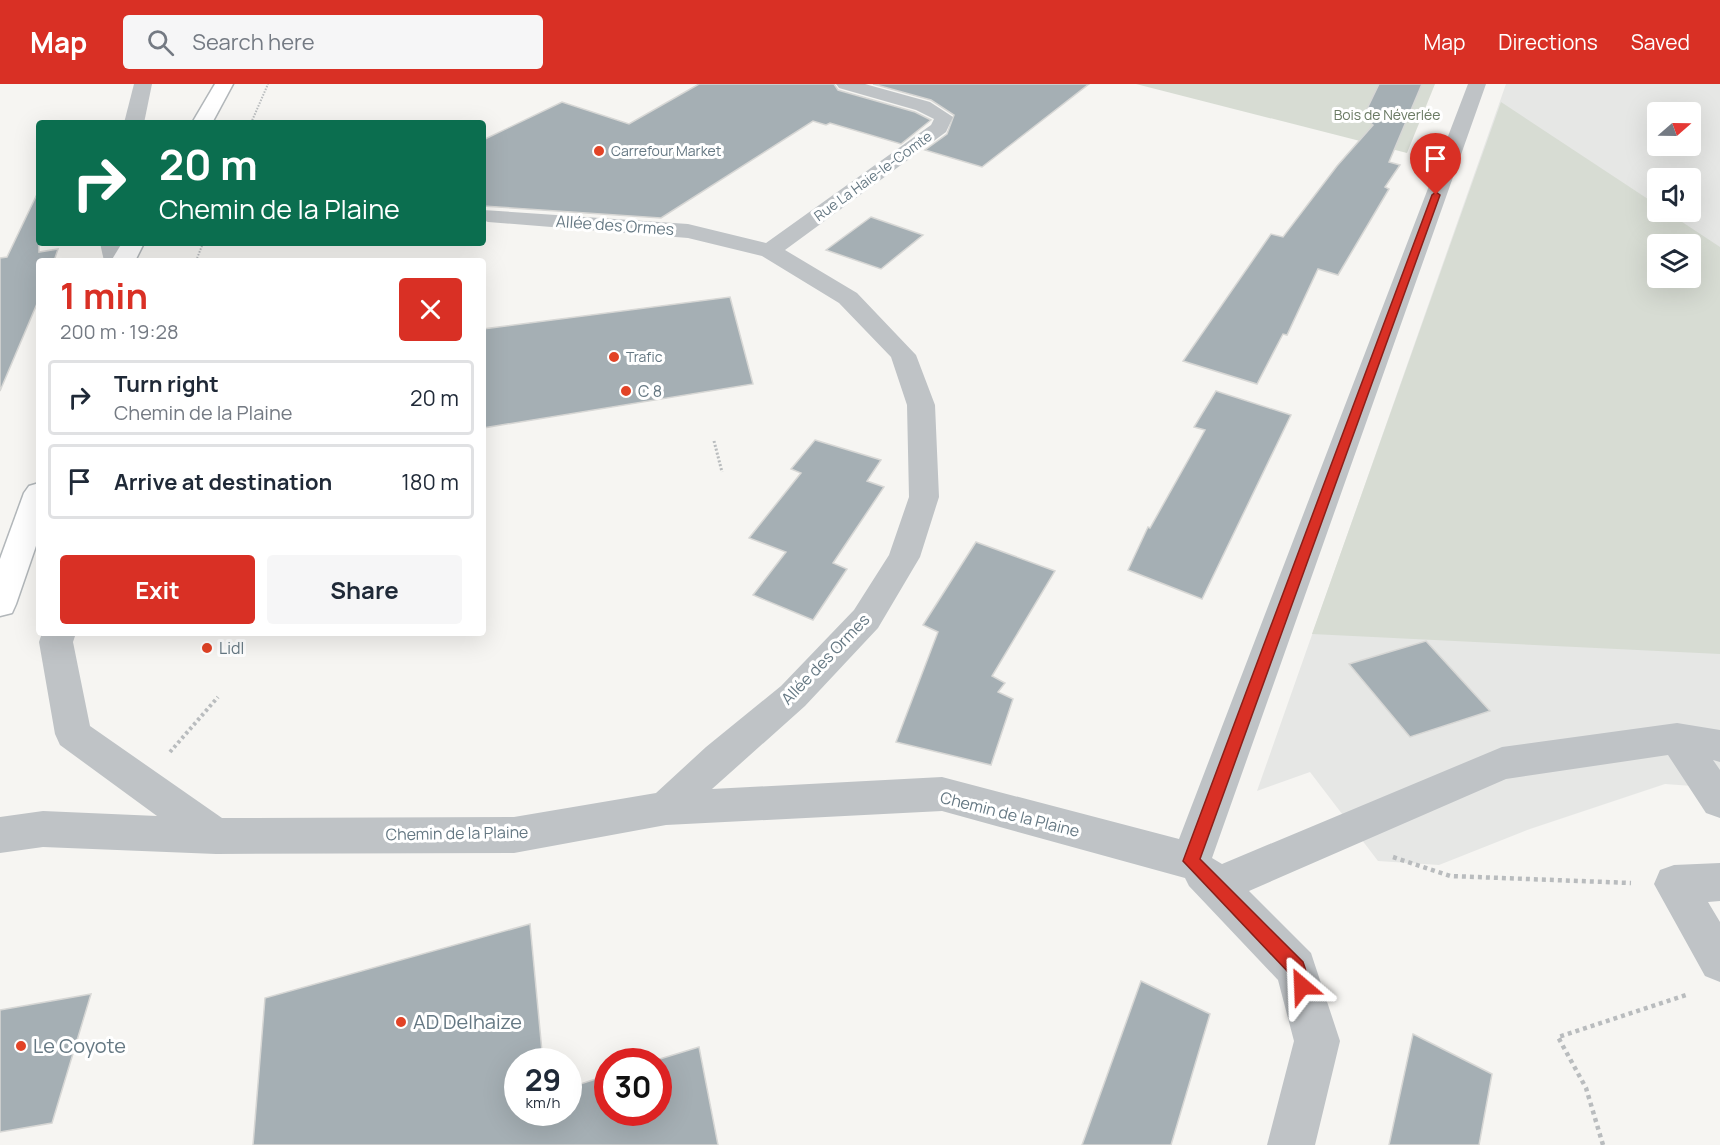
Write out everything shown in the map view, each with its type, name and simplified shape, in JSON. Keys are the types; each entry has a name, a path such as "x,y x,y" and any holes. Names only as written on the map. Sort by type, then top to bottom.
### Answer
{"main road":[{"path":"204,120 224,84"},
{"path":"0,604 36,502"}],"street":[{"path":"135,120 143,84"},
{"name":"Rue La Haie-le-Comte","path":"770,251 939,128 944,117 923,106 845,84"},
{"path":"1204,874 1477,84"},
{"name":"Allée des Ormes","path":"488,215 688,231 770,251 849,298 903,355 921,405 924,497 904,557 866,619 793,696 719,758 666,808"},
{"path":"58,636 56,642 73,734 216,836"},
{"path":"1204,874 1330,837 1502,763 1677,738 1720,746"},
{"path":"1677,738 1720,801"},
{"name":"Chemin de la Plaine","path":"0,835 43,829 216,836 514,835 666,808 942,794 1204,874"},
{"path":"1204,874 1296,968 1317,1041 1291,1145"},
{"path":"1709,976 1674,884 1720,882"}],"path":[{"path":"252,120 268,84"},
{"path":"714,441 722,472"},
{"path":"142,784 218,697"},
{"path":"1330,837 1450,876 1674,884"},
{"path":"1603,1145 1591,1100 1572,1056 1558,1037 1709,976"}],"shaded area":[{"path":"1506,84 1720,84 1720,788 1665,784 1530,829 1439,865 1378,861 1310,772 1257,791"}],"green space":[{"name":"Bois de Néverlée","path":"1136,84 1435,84 1407,153"},
{"path":"1501,102 1647,198 1647,222 1682,222 1700,234 1647,234 1647,288 1701,288 1701,234 1720,247 1720,654 1312,634"}],"building":[{"name":"Carrefour Market","path":"699,84 834,84 838,90 915,112 931,120 901,144 830,123 826,125 813,121 661,218 486,206 486,139 562,102 629,124"},
{"path":"873,84 1089,84 982,167 925,150 947,134 954,115 931,100"},
{"path":"1379,84 1422,84 1389,162 1400,165 1385,187 1389,189 1338,275 1318,269 1287,335 1283,334 1257,384 1183,361 1271,234 1283,237 1337,166 1373,125 1363,117"},
{"path":"36,196 36,246 39,246 39,252 58,249 55,258 36,258 36,306 0,391 0,258 7,257"},
{"path":"871,217 923,235 881,269 826,250"},
{"name":"Trafic","path":"730,297 753,384 486,428 486,329"},
{"path":"1216,391 1291,415 1202,599 1128,570 1148,527 1150,528 1205,430 1194,427"},
{"path":"815,440 881,460 867,481 884,487 833,563 847,569 813,620 753,595 786,552 749,538 801,473 791,469"},
{"path":"976,542 1055,571 992,676 1005,683 998,692 1013,699 991,765 896,742 938,632 923,625"},
{"path":"1426,641 1490,711 1410,737 1349,664"},
{"name":"AD Delhaize","path":"530,924 542,1048 504,1048 504,1126 582,1126 582,1083 594,1080 594,1126 672,1126 672,1055 699,1047 718,1145 253,1145 265,998"},
{"path":"1141,981 1210,1014 1171,1145 1082,1145"},
{"path":"91,994 52,1123 0,1132 0,1010"},
{"path":"1413,1034 1492,1074 1479,1145 1389,1145"}],"place":[{"name":"Carrefour Market","path":"599,151"},
{"name":"Trafic","path":"614,357"},
{"name":"C 8","path":"626,391"},
{"name":"Lidl","path":"207,648"},
{"name":"AD Delhaize","path":"401,1022"},
{"name":"Le Coyote","path":"21,1046"}],"route":[{"path":"1302,986 1296,968 1191,861 1436,195"}]}
